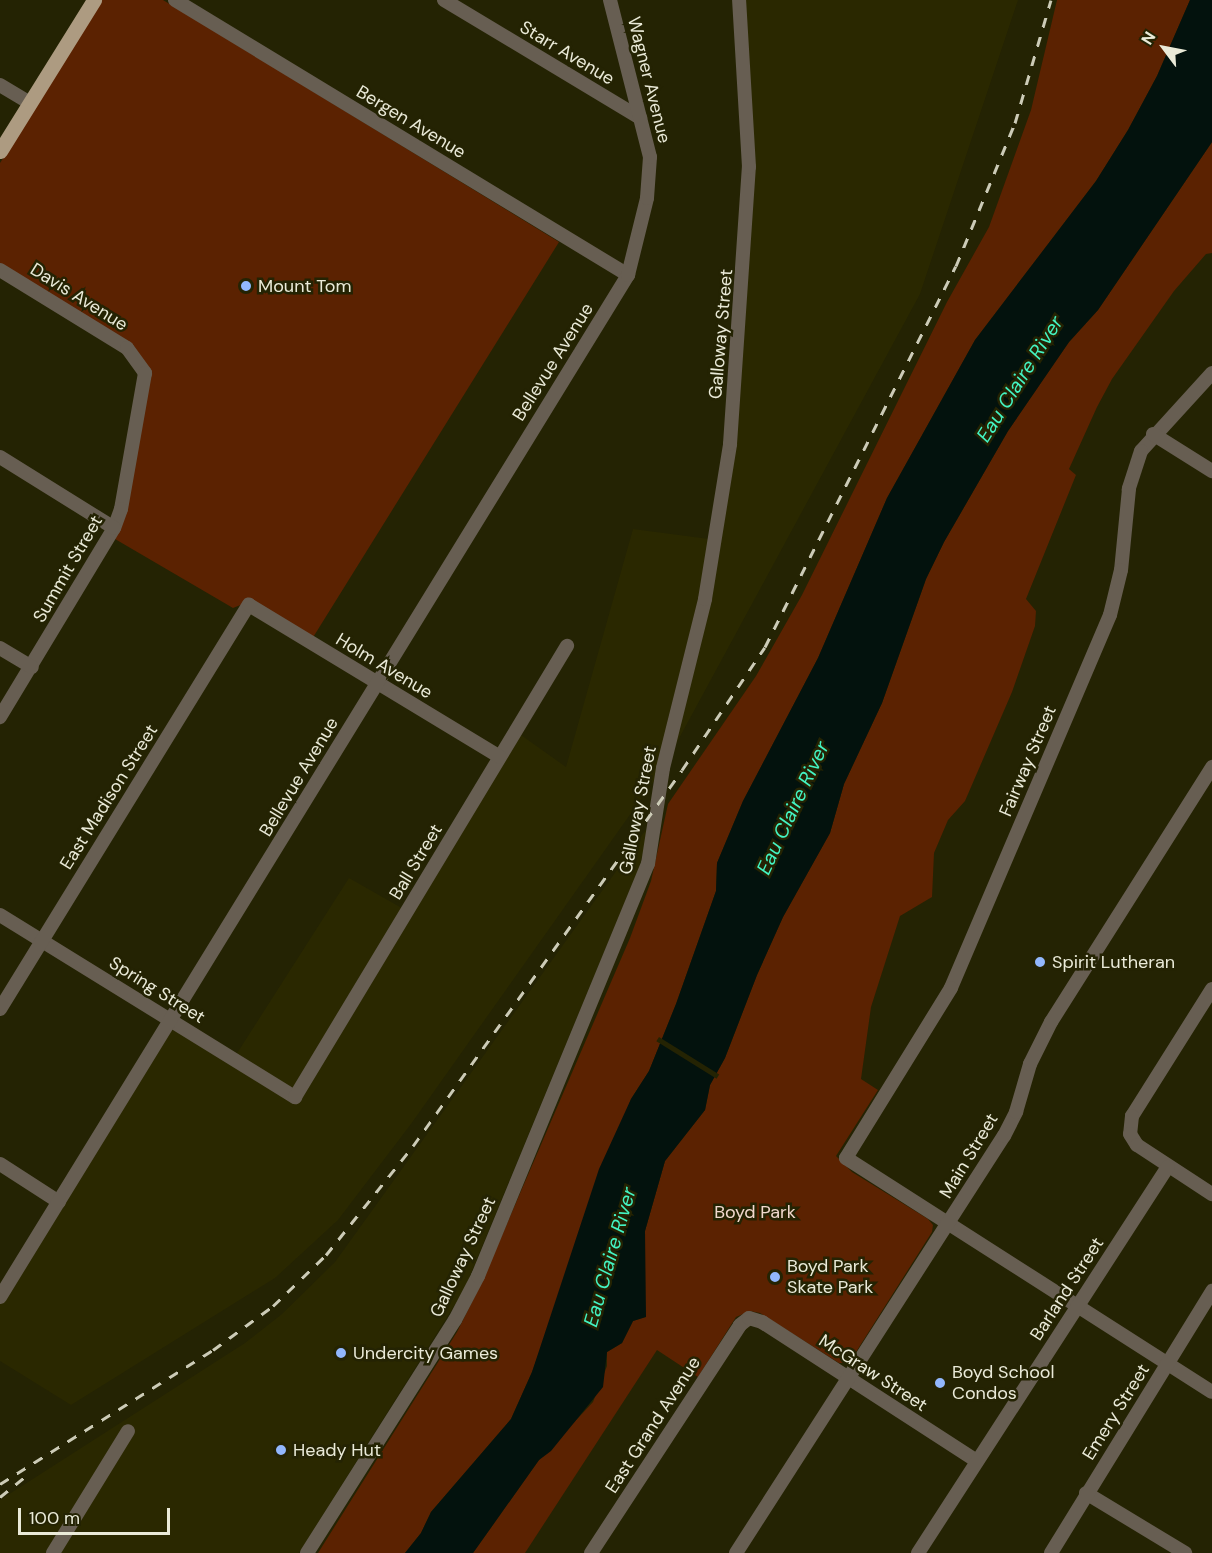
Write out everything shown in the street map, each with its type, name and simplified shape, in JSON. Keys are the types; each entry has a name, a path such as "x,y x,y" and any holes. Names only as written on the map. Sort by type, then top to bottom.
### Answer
{"main road":[{"path":"0,151 94,0"}],"street":[{"name":"Bergen Avenue","path":"175,0 628,275"},
{"name":"Starr Avenue","path":"444,0 640,118"},
{"name":"Wagner Avenue","path":"610,0 650,157 647,198 628,275"},
{"name":"Galloway Street","path":"307,1553 455,1320 478,1276 648,864 663,768 709,580 730,444 749,167 740,0"},
{"path":"0,85 30,103"},
{"name":"Davis Avenue","path":"0,270 137,357"},
{"name":"Bellevue Avenue","path":"0,1297 173,1021 377,683 628,275"},
{"name":"Summit Street","path":"0,717 114,528 121,509 145,373 137,357"},
{"name":"Fairway Street","path":"949,1225 846,1158 951,988 1077,691 1118,589 1134,469 1153,434 1212,373"},
{"path":"1153,434 1212,471"},
{"path":"0,457 114,528"},
{"name":"Holm Avenue","path":"249,605 500,757"},
{"name":"East Madison Street","path":"0,1009 249,605"},
{"name":"Ball Street","path":"295,1097 567,646"},
{"path":"0,648 32,667"},
{"name":"Main Street","path":"736,1553 949,1225 1016,1112 1030,1064 1051,1022 1212,767"},
{"name":"Spring Street","path":"0,915 295,1097"},
{"path":"1212,989 1132,1116 1130,1134 1137,1144 1168,1167 1212,1194"},
{"path":"0,1164 59,1202"},
{"name":"Barland Street","path":"918,1553 1168,1167"},
{"path":"949,1225 1076,1308 1212,1392"},
{"name":"Emery Street","path":"1051,1553 1212,1291"},
{"name":"McGraw Street","path":"749,1318 762,1322 977,1461"},
{"name":"East Grand Avenue","path":"591,1553 740,1325 749,1318"},
{"path":"53,1553 128,1431"},
{"path":"1086,1493 1185,1553"}],"shaded area":[{"path":"739,0 1018,0 920,294 663,768 411,1124 338,1220 275,1278 71,1405 0,1361 0,1297 173,1021 234,1058 349,878 407,911 521,735 566,767 633,529 717,540 747,249"},
{"path":"650,824 639,868 464,1290 299,1553 0,1553 0,1500 245,1343 282,1314 335,1262"}],"green space":[{"path":"102,0 163,0 559,242 312,639 248,602 233,608 115,539 148,367 133,346 0,263 0,163"},
{"path":"1057,0 1190,0 1157,76 1128,130 1096,181 975,340 887,498 818,658 743,801 717,863 716,891 676,1004 649,1071 631,1099 532,1372 511,1419 431,1512 421,1533 405,1553 318,1553 457,1332 481,1284 630,938 651,881 668,804 756,676 802,595 947,302 989,227 1031,110"},
{"name":"Boyd Park","path":"1212,142 1212,253 1206,254 1174,291 1112,379 1097,407 1069,469 1076,475 1026,599 1036,611 1035,626 1012,692 965,801 948,820 934,853 932,897 900,916 871,1007 861,1079 878,1090 836,1156 852,1172 928,1219 933,1225 932,1232 849,1363 839,1363 760,1313 750,1311 736,1317 698,1377 657,1350 525,1553 473,1553 539,1460 593,1402 607,1366 607,1352 622,1343 633,1321 645,1317 645,1231 665,1161 705,1110 710,1085 725,1058 757,975 783,917 830,833 844,784 882,703 926,579 944,542 1008,431 1069,342 1098,310"}],"water":[{"name":"Eau Claire River","path":"1190,0 1212,0 1212,142 1098,310 1069,342 1008,431 944,542 926,579 882,703 844,784 830,833 783,917 757,975 725,1058 710,1085 705,1110 665,1161 645,1231 646,1317 633,1321 622,1343 607,1352 603,1387 551,1451 539,1460 473,1553 405,1553 421,1533 431,1512 511,1419 532,1372 599,1169 631,1099 649,1071 676,1004 716,891 717,863 743,801 818,658 887,498 975,340 1096,181 1128,130 1157,76"}],"pier":[{"path":"659,1037 719,1075 717,1079 656,1041"}],"railway":[{"path":"0,1484 213,1350 273,1306 326,1255 413,1146 682,770 765,647 956,266 1015,123 1051,0"},
{"path":"0,1497 25,1477"}],"place":[{"name":"Mount Tom","path":"246,286"},
{"name":"Spirit Lutheran","path":"1040,962"},
{"name":"Boyd Park Skate Park","path":"775,1277"},
{"name":"Undercity Games","path":"341,1353"},
{"name":"Boyd School Condos","path":"940,1383"},
{"name":"Heady Hut","path":"281,1450"}]}
